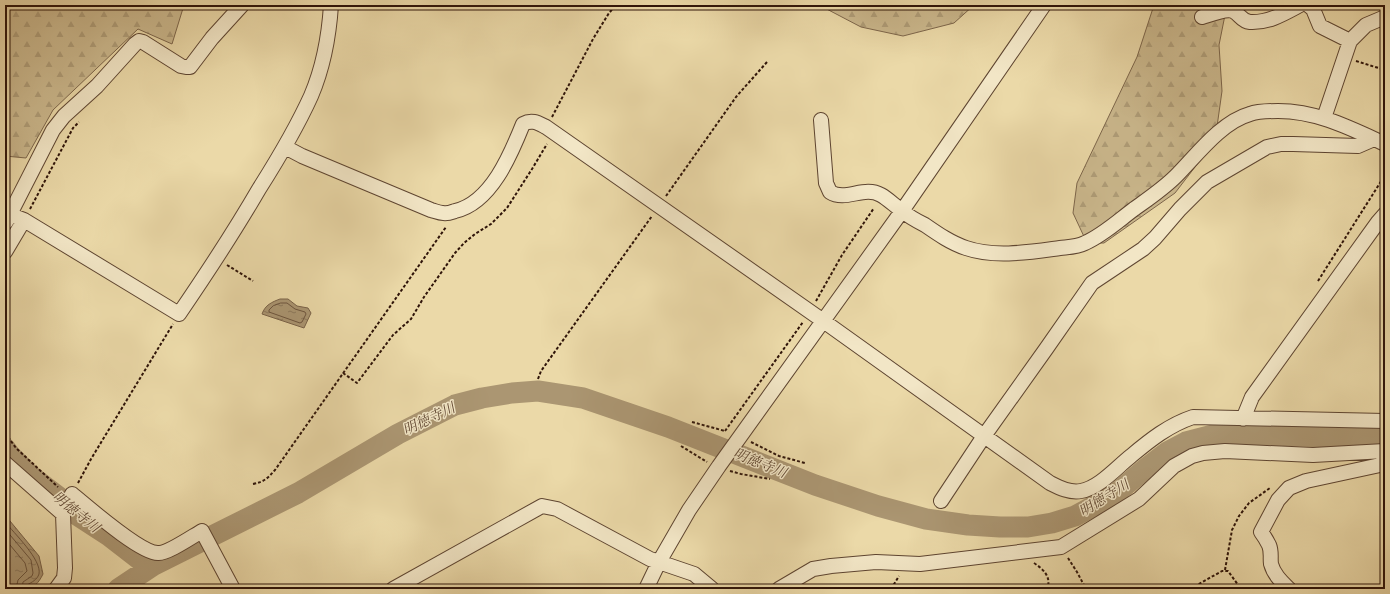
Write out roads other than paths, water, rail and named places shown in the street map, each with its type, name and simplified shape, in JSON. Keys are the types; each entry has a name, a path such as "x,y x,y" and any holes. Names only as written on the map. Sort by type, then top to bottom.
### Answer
{"street":[{"path":"5,252 11,218 53,130 64,116 97,86 139,41 181,66 190,67 212,38 242,5"},
{"path":"11,218 179,314 217,259 285,147 311,95 321,66 330,24 331,5"},
{"path":"646,589 659,562 690,510 725,457 822,320 902,211 1044,5"},
{"path":"1202,17 1228,10 1233,11 1244,21 1266,21 1300,5"},
{"path":"1308,5 1313,9 1320,26 1350,41"},
{"path":"1324,118 1350,41 1366,25 1385,17"},
{"path":"821,120 826,183 830,192 838,196 862,192 876,192 902,211 956,244 980,252 1004,253 1039,251 1083,244 1100,236 1168,183 1223,128 1237,118 1268,111 1300,112 1324,118 1360,131 1379,141"},
{"path":"285,147 302,156 431,210 444,214 460,210 477,201 487,190 509,156 523,124 528,121 536,122 550,129 822,320 1050,483 1061,489 1072,491 1089,489 1100,482 1154,437 1193,417 1385,421"},
{"path":"941,501 984,436 1092,283 1143,249 1206,182 1267,147 1281,144 1358,146 1379,141"},
{"path":"1243,419 1252,397 1385,214"},
{"path":"779,589 813,569 831,566 876,562 920,564 1060,547 1139,499 1174,466 1192,456 1203,453 1225,451 1313,455 1385,451"},
{"path":"1290,589 1281,582 1274,571 1269,546 1261,532 1278,500 1289,488 1306,481 1380,465 1385,460"},
{"path":"5,463 63,513"},
{"path":"56,589 64,578 66,568 63,513 72,494 119,532 144,549 158,554 170,550 202,531 230,584"},
{"path":"393,589 542,506 557,509 636,552 694,574 712,589"}],"water":[{"path":"280,299 288,299 297,306 308,308 311,313 304,328 262,314 267,306"},
{"path":"5,515 39,556 43,574 36,584 28,589 5,589"}],"waterway":[{"name":"明徳寺川","path":"118,589 154,565 298,493 398,434 455,405 482,398 512,393 538,391 583,398 668,427 815,485 878,506 926,519 968,525 1000,527 1028,527 1052,523 1075,516 1114,495 1167,452 1186,442 1213,435 1237,434 1385,439"},
{"name":"明徳寺川","path":"5,448 30,475 59,497 69,510 109,536 140,560 154,565"}]}
